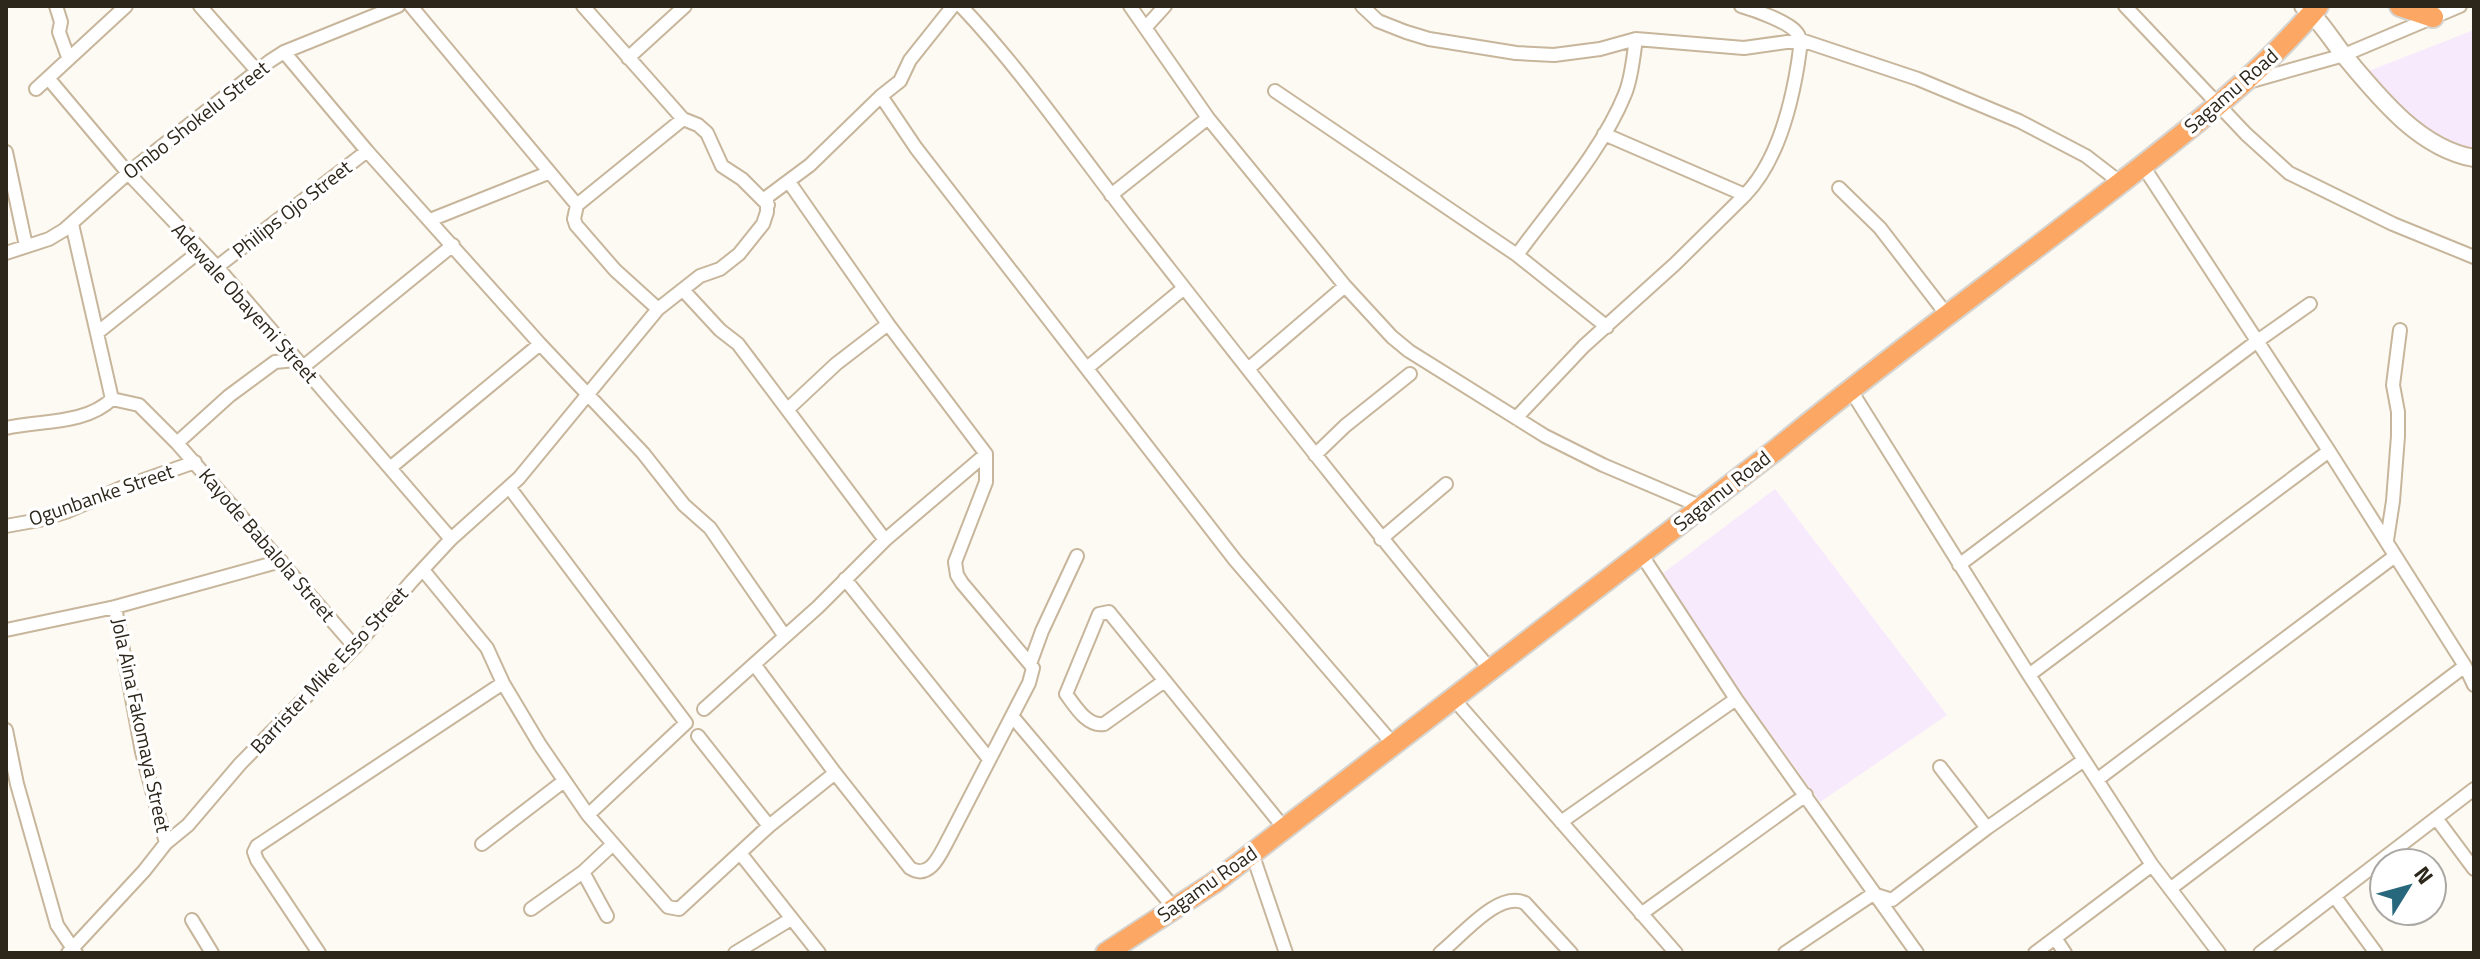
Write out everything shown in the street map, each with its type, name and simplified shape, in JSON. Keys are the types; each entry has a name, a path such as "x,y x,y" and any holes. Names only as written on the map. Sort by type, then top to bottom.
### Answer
{"highway":[{"path":"2400,6 2433,17"},
{"name":"Sagamu Road","path":"1112,951 1252,853 2143,166 2244,83 2292,37 2311,8"}],"street":[{"path":"56,6 61,22 59,32 68,57"},
{"path":"36,89 126,6"},
{"path":"200,6 258,72"},
{"name":"Ombo Shokelu Street","path":"6,253 49,239 72,224 128,173 284,52 374,10 398,6"},
{"path":"411,6 577,205"},
{"path":"583,6 683,119 707,133 722,166 742,179 768,205"},
{"path":"628,58 685,6"},
{"path":"754,664 910,868 923,872 929,870 1012,716 1033,668 962,583 955,569 986,482 986,454 888,324 789,182 900,81 910,60 953,6"},
{"path":"961,6 998,45 1039,96 1111,195 1381,539 1490,669"},
{"path":"1130,6 1208,118 1345,286 1392,337 1409,351 1545,436 1603,465 1702,507"},
{"path":"1146,27 1165,6"},
{"path":"1362,6 1378,21 1406,32 1429,39 1516,53 1569,53 1600,49 1636,39 1744,48 1801,40 1918,79 2019,121 2086,156 2121,183"},
{"path":"1516,418 1584,346 1675,264 1754,185 1778,139 1794,89 1801,40 1789,26 1755,8 1741,6"},
{"path":"2125,6 2246,134 2289,173 2393,224 2474,257"},
{"path":"2244,83 2344,55 2460,6"},
{"path":"2311,8 2344,55 2420,134 2441,148 2474,158"},
{"path":"1517,255 1604,134 1625,94 1636,39"},
{"path":"284,52 367,151 540,344 643,453 684,505 710,528 784,635"},
{"name":"Adewale Obayemi Street","path":"48,78 128,173 217,267 451,539"},
{"path":"1275,91 1517,255 1607,327"},
{"path":"881,96 916,148 1235,560 1393,744"},
{"path":"1111,195 1208,118"},
{"path":"658,309 615,270 574,219 577,205 683,119"},
{"path":"1604,134 1745,195"},
{"name":"Philips Ojo Street","path":"217,267 367,151"},
{"path":"6,152 26,246"},
{"path":"2143,166 2387,540 2474,685"},
{"path":"430,220 548,173"},
{"name":"Barrister Mike Esso Street","path":"72,951 166,843 188,825 240,764 355,647 451,539 509,487 560,430 658,309 700,276 720,269 739,254 763,224 767,197 789,182"},
{"path":"1839,188 1880,228 1947,315"},
{"path":"6,428 72,418 94,411 112,399 72,224"},
{"path":"177,443 229,396 275,362 299,364 453,245"},
{"path":"97,333 200,251"},
{"path":"1248,369 1345,286"},
{"path":"1087,368 1184,288"},
{"path":"683,290 720,330 738,344 885,540"},
{"path":"1959,565 2310,304"},
{"path":"788,409 836,364 888,324"},
{"path":"2387,540 2398,436 2393,385 2400,330"},
{"path":"275,362 277,338"},
{"path":"390,468 540,344"},
{"path":"1315,455 1345,426 1410,374"},
{"path":"1850,389 2152,865 2219,953"},
{"name":"Kayode Babalola Street","path":"112,399 139,405 177,443 355,647"},
{"path":"2029,675 2329,451"},
{"path":"704,709 818,607 885,540 986,454"},
{"name":"Ogunbanke Street","path":"6,526 68,511 195,462"},
{"path":"1381,539 1446,484"},
{"path":"509,487 686,723 588,815"},
{"path":"1641,554 1736,699 1917,953"},
{"path":"1030,664 1077,556"},
{"path":"2098,779 2395,556"},
{"path":"6,630 115,607 281,561"},
{"path":"423,570 487,648 503,683 588,815 668,907 679,909 769,826 835,773"},
{"path":"845,579 989,759"},
{"name":"Jola Aina Fakomaya Street","path":"115,607 142,752 166,843"},
{"path":"1163,682 1104,724 1096,726 1066,694 1099,614 1109,612 1284,828"},
{"path":"2170,889 2465,666"},
{"path":"319,953 257,860 254,852 257,846 503,683"},
{"path":"1452,697 1676,953"},
{"path":"1561,822 1736,699"},
{"path":"1012,716 1174,908"},
{"path":"6,730 17,784 57,925 72,951"},
{"path":"698,736 769,826"},
{"path":"1873,894 1892,900 2084,760"},
{"path":"1940,767 1987,828"},
{"path":"482,844 564,781"},
{"path":"2260,953 2474,789"},
{"path":"1641,914 1806,795"},
{"path":"2436,818 2474,869"},
{"path":"531,909 583,872 612,845"},
{"path":"740,853 819,953"},
{"path":"1252,853 1286,953"},
{"path":"2035,953 2152,865"},
{"path":"583,872 607,916"},
{"path":"1785,953 1873,894"},
{"path":"2335,897 2376,953"},
{"path":"1440,953 1485,914 1502,902 1516,899 1525,903 1571,953"},
{"path":"735,953 758,948 791,919"},
{"path":"192,920 212,953"},
{"path":"2055,938 2065,953"}],"shaded area":[{"path":"2474,30 2474,154 2420,134 2361,74"},
{"path":"1775,489 1947,715 1820,802 1658,577"}]}
